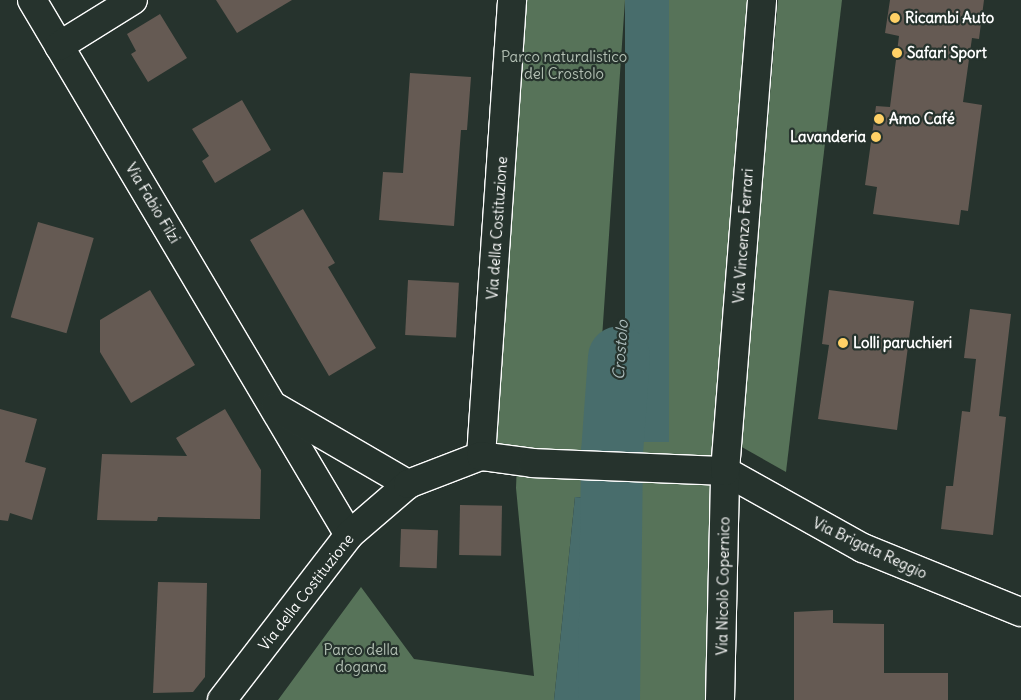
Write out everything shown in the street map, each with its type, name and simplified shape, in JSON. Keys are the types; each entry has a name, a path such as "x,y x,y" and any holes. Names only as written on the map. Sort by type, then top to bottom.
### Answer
{"street":[{"name":"Via Fabio Filzi","path":"32,0 349,534"},
{"path":"59,46 133,0"},
{"name":"Via della Costituzione","path":"482,456 512,0"},
{"name":"Via Vincenzo Ferrari","path":"725,471 762,0"},
{"name":"Via Fabio Filzi","path":"274,406 408,484"},
{"name":"Via della Costituzione","path":"222,700 349,534 408,484 482,456 533,463 687,472 725,471"},
{"name":"Via Brigata Reggio","path":"725,471 863,548 1021,612"},
{"name":"Via Nicolò Copernico","path":"720,700 725,471"}],"green space":[{"name":"Parco naturalistico del Crostolo","path":"512,0 625,0 595,441 641,445 669,0 762,0 720,700 639,700 638,501 575,497 554,700 278,700 361,587 414,659 534,676 516,488 517,462 481,456"},
{"path":"778,0 842,0 786,472 740,446"}],"water":[{"path":"625,0 669,0 669,442 625,442"},
{"path":"575,497 638,501 639,700 554,700"}],"building":[{"path":"216,0 292,0 237,33"},
{"path":"890,0 984,0 979,39 972,38 963,102 982,105 968,211 961,210 959,225 873,214 877,187 865,185 876,106 890,107 899,36 885,33"},
{"path":"160,14 187,58 148,82 131,54 136,51 127,34"},
{"path":"410,73 471,77 467,130 461,130 454,226 379,220 383,172 403,173"},
{"path":"242,100 271,150 215,183 202,161 209,156 192,129"},
{"path":"303,209 335,263 328,267 376,348 329,376 250,240"},
{"path":"38,222 94,238 66,333 11,317"},
{"path":"408,280 459,283 456,338 405,335"},
{"path":"150,290 195,365 131,403 100,352 100,320"},
{"path":"829,290 914,301 897,430 818,419 829,345 822,344"},
{"path":"970,309 1011,314 999,416 1006,417 993,535 941,529 946,486 953,486 962,411 970,412 976,359 964,358"},
{"path":"0,409 37,419 25,462 46,468 32,520 10,513 8,521 0,520"},
{"path":"225,409 261,470 260,519 158,517 157,521 97,520 102,454 187,456 176,438"},
{"path":"460,505 502,506 501,556 459,555"},
{"path":"401,529 438,530 437,568 400,567"},
{"path":"158,582 207,583 205,677 193,692 153,693"},
{"path":"833,610 833,623 884,624 884,673 948,673 948,700 794,700 794,612"}],"waterway":[{"name":"Crostolo","path":"609,700 612,453 619,357"}],"place":[{"name":"Ricambi Auto","path":"895,18"},
{"name":"Safari Sport","path":"897,53"},
{"name":"Amo Café","path":"879,119"},
{"name":"Lavanderia","path":"876,137"},
{"name":"Lolli paruchieri","path":"843,343"}],"park label":[{"name":"Parco della dogana","path":"361,658"}]}
